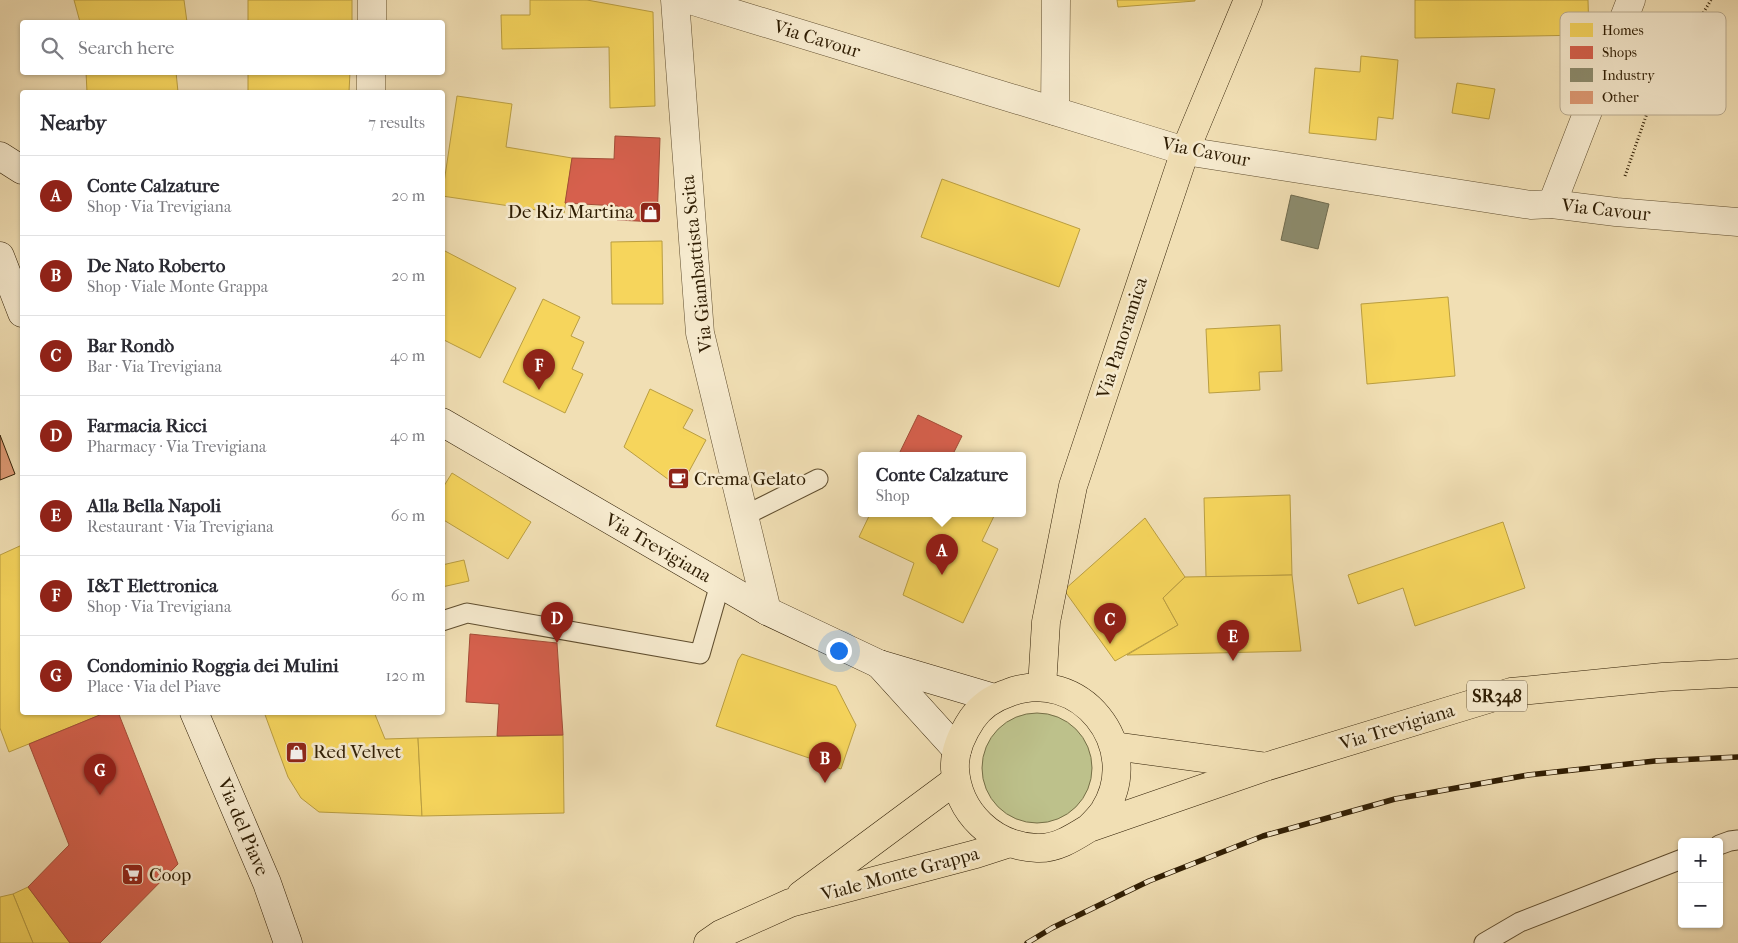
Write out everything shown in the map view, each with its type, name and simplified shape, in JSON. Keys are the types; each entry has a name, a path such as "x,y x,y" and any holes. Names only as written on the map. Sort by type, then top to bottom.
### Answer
{"main road":[{"name":"Via Panoramica","path":"1042,687 1046,622 1073,486 1184,151 1248,0"},
{"name":"Via Trevigiana","path":"1089,828 1104,811 1113,791 1117,768 1114,746 1104,724 1088,705 1066,693 1042,687 1017,689 994,698 977,712 964,730 957,750 956,780 963,801 974,819 990,834 1010,843 1038,848 1065,843 1089,828 1265,767 1511,692 1663,677 1738,672"},
{"name":"Via Trevigiana","path":"1114,746 1265,767"},
{"name":"Viale Monte Grappa","path":"790,903 956,780"},
{"name":"Viale Monte Grappa","path":"692,943 714,939 790,903 976,854 1010,843"}],"street":[{"path":"372,0 372,20"},
{"name":"Via Giambattista Scita","path":"675,0 700,334 767,611"},
{"name":"Via Cavour","path":"690,0 1184,151 1531,205 1552,204 1616,212 1738,222"},
{"path":"1055,111 1056,0"},
{"path":"1626,12 1631,0"},
{"path":"371,75 371,90"},
{"path":"1552,204 1586,115"},
{"path":"0,156 20,169"},
{"path":"0,256 20,308"},
{"name":"Via Trevigiana","path":"445,424 767,611 879,664 994,698"},
{"name":"Via Trevigiana","path":"879,664 957,750"},
{"name":"Via del Piave","path":"195,715 267,883 288,943"}],"lane":[{"path":"744,516 818,479"},
{"path":"445,620 467,613 700,654 720,584"},
{"path":"1723,844 1738,840"},
{"path":"1484,943 1520,922 1678,861"}],"path":[{"path":"1704,12 1711,0"},
{"path":"1616,212 1621,188 1646,115"}],"green space":[{"path":"1037,713 1058,717 1076,729 1088,747 1092,768 1088,789 1076,807 1058,819 1037,823 1016,819 998,807 986,789 982,768 986,747 998,729 1016,717"}],"building: Homes":[{"path":"74,0 184,0 187,20 79,20"},
{"path":"248,0 352,0 352,20 248,20"},
{"path":"530,0 587,0 653,12 655,106 610,108 609,47 502,49 501,15 530,15"},
{"path":"1117,0 1195,0 1195,1 1118,7"},
{"path":"1415,0 1588,0 1588,12 1560,12 1560,36 1415,38"},
{"path":"1361,56 1398,60 1393,119 1378,117 1376,140 1309,133 1315,68 1360,72"},
{"path":"86,75 176,75 178,90 87,90"},
{"path":"248,75 350,75 349,90 248,90"},
{"path":"1457,83 1495,89 1489,119 1452,113"},
{"path":"457,96 512,104 506,147 572,158 564,214 445,196 445,176"},
{"path":"942,179 1080,229 1059,287 921,237"},
{"path":"662,241 663,304 612,304 611,242"},
{"path":"445,251 516,288 480,358 445,340"},
{"path":"1448,297 1455,376 1367,384 1361,304"},
{"path":"543,299 580,317 571,336 584,342 572,369 583,374 565,413 503,382"},
{"path":"1280,325 1282,371 1259,372 1260,390 1209,393 1206,329"},
{"path":"650,389 693,410 683,428 706,440 680,488 624,447"},
{"path":"452,473 531,522 508,559 445,521 445,484"},
{"path":"1290,495 1292,575 1206,577 1204,498"},
{"path":"869,517 994,517 982,541 998,549 963,623 903,595 914,563 859,537"},
{"path":"1145,518 1185,577 1163,598 1178,625 1115,661 1064,590"},
{"path":"1503,522 1525,588 1415,626 1403,588 1358,604 1348,575"},
{"path":"20,546 20,715 100,715 9,752 0,728 0,555"},
{"path":"464,560 469,581 445,586 445,564"},
{"path":"1292,575 1301,651 1127,655 1178,625 1163,598 1185,577"},
{"path":"742,654 836,686 856,725 841,769 716,726 738,660"},
{"path":"265,715 375,715 385,739 418,738 422,816 319,812 301,798 288,777"},
{"path":"563,735 564,813 422,816 418,738"},
{"path":"28,887 70,943 33,943 13,894"},
{"path":"13,894 33,943 0,943 0,897"}],"building: Shops":[{"path":"615,136 660,138 657,222 617,220 618,206 565,203 572,158 614,159"},
{"path":"918,415 962,436 954,452 900,452"},
{"path":"470,634 557,643 563,735 497,736 499,704 466,702"},
{"path":"100,715 119,715 178,864 100,943 70,943 28,887 69,845 29,744"}],"building: Industry":[{"path":"1291,195 1329,204 1318,249 1281,240"}],"building: Other":[{"path":"0,435 15,474 0,480"}],"railway":[{"path":"1027,943 1052,928 1149,881 1263,836 1395,799 1528,775 1655,761 1738,757"}],"place":[{"name":"De Riz Martina","path":"650,212"},
{"name":"I&T Elettronica","path":"539,390"},
{"name":"Crema Gelato","path":"678,479"},
{"name":"Conte Calzature","path":"942,575"},
{"name":"Farmacia Ricci","path":"557,643"},
{"name":"Bar Rondò","path":"1110,644"},
{"name":"Alla Bella Napoli","path":"1233,661"},
{"name":"Red Velvet","path":"297,752"},
{"name":"De Nato Roberto","path":"825,783"},
{"name":"Condominio Roggia dei Mulini","path":"100,795"},
{"name":"Coop","path":"133,875"}]}
